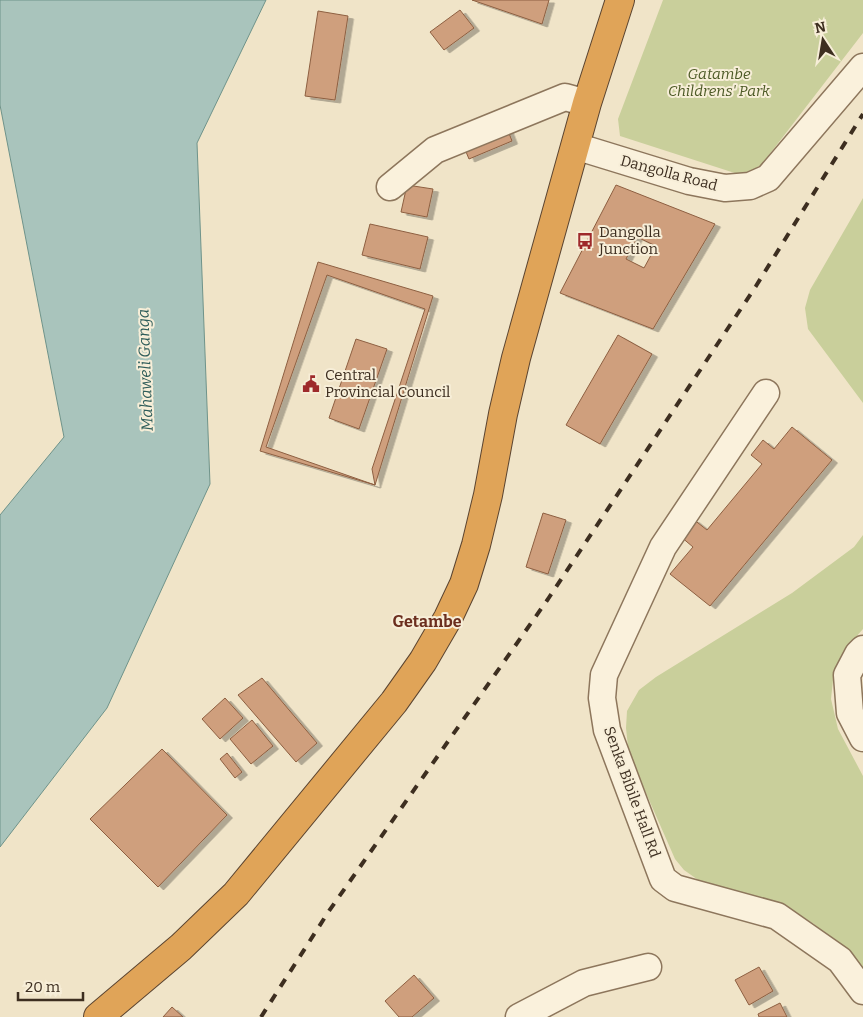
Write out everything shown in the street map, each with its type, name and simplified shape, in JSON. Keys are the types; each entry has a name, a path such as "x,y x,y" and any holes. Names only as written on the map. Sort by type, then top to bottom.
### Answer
{"highway":[{"path":"98,1017 181,947 236,894 394,702 423,660 448,618 464,584 476,544 516,358 575,146 620,0"}],"street":[{"name":"Dangolla Road","path":"575,146 688,180 725,188 750,186 768,178 863,67"},
{"path":"390,188 435,150 565,97 588,103"},
{"name":"Senka Bibile Hall Rd","path":"766,394 663,547 604,675 602,698 607,730 663,879 676,888 777,916 840,960 863,991"},
{"path":"863,649 858,654 847,675 850,713 863,738"},
{"path":"519,1017 584,983 648,967"}],"green space":[{"name":"Gatambe Childrens' Park","path":"663,0 863,0 863,33 762,164 744,176 620,136 618,119"},
{"path":"863,198 863,403 808,329 805,308 810,290"},
{"path":"863,535 863,629 847,647 834,671 831,699 838,729 863,776 863,970 838,944 814,924 792,910 769,901 701,882 684,870 675,859 639,777 628,747 626,728 627,711 639,690 656,677 792,593 854,547"}],"water":[{"name":"Mahaweli Ganga","path":"0,0 266,0 197,143 210,484 107,708 0,847 0,515 64,437 0,105"}],"building":[{"path":"472,0 549,0 542,24"},
{"path":"460,10 474,28 444,50 430,32"},
{"path":"318,11 348,16 335,100 305,96"},
{"path":"507,128 512,141 469,159 464,147"},
{"path":"407,185 433,189 427,217 401,212"},
{"path":"616,185 715,224 653,329 560,293","holes":["637,237 656,246 644,268 626,259"]},
{"path":"370,224 428,237 420,269 362,255"},
{"name":"Central Provincial Council","path":"318,262 433,296 375,485 260,451","holes":["356,339 387,349 359,429 329,418"]},
{"name":"Central Provincial Council","path":"327,275 425,309 372,469 375,485 266,447"},
{"path":"618,335 652,354 600,444 566,425"},
{"path":"792,427 832,460 710,606 670,574 693,547 680,536 693,519 707,530 762,464 751,455 763,440 774,449"},
{"path":"543,513 566,520 548,574 526,567"},
{"path":"262,678 317,743 296,762 238,695"},
{"path":"225,698 243,718 220,739 202,719"},
{"path":"252,720 273,746 251,764 230,739"},
{"path":"162,749 227,815 158,887 90,819"},
{"path":"227,753 242,772 235,778 220,759"},
{"path":"759,967 773,991 749,1005 735,980"},
{"path":"414,975 434,998 412,1017 399,1017 385,1001"},
{"path":"780,1003 787,1017 759,1017 758,1014"},
{"path":"172,1007 183,1017 163,1017"}],"railway":[{"path":"261,1017 329,911 548,599 756,286 863,114"}],"place":[{"name":"Dangolla Junction","path":"585,241"},
{"name":"Central Provincial Council","path":"311,384"}],"district":[{"name":"Getambe","path":"427,621"}]}
